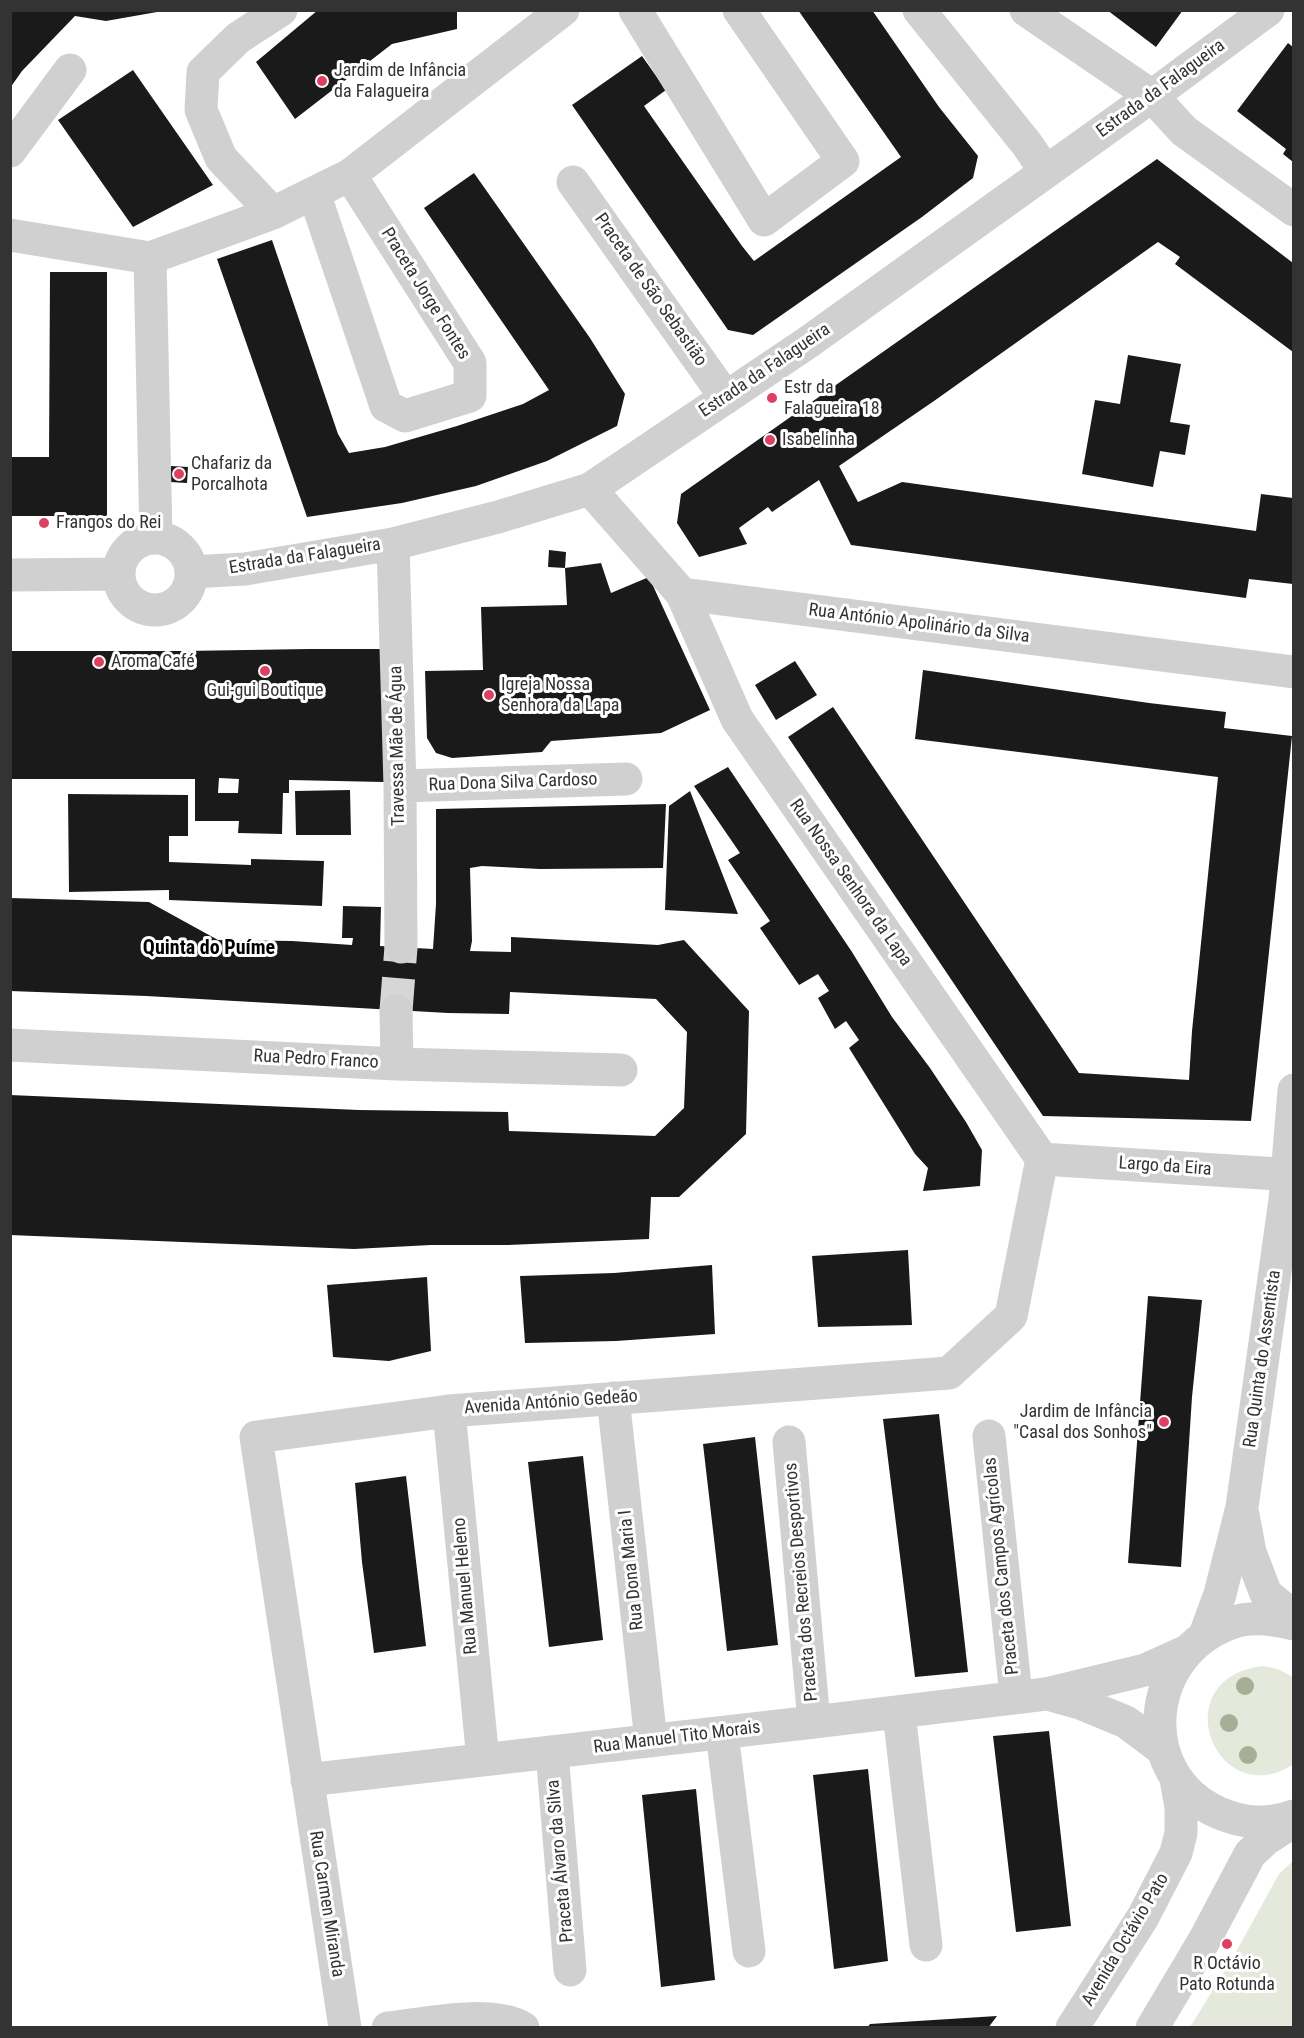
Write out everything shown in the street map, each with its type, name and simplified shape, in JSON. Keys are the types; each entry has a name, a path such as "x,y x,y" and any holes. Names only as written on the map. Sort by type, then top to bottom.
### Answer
{"street":[{"path":"273,213 221,158 201,110 202,82 203,72 238,38 281,10"},
{"path":"10,235 150,258 273,213 350,175 563,10"},
{"path":"635,10 764,220 843,161 739,10"},
{"path":"919,10 1026,143 1046,172"},
{"path":"1026,10 1152,96 1184,131 1293,210"},
{"name":"Estrada da Falagueira","path":"191,572 245,569 393,544 498,517 590,489 807,344 1268,10"},
{"path":"10,151 70,70"},
{"name":"Praceta Jorge Fontes","path":"314,193 386,406 405,416 470,396 470,363 350,175"},
{"name":"Praceta de São Sebastião","path":"573,182 726,398"},
{"path":"150,258 156,538"},
{"path":"590,489 682,594"},
{"path":"156,538 169,541 180,548 188,559 191,572 187,591 181,598 165,609 156,610 137,606 130,600 120,584 118,574 121,560 130,548 142,540 156,538"},
{"name":"Travessa Mãe de Água","path":"393,544 400,786 401,947"},
{"path":"10,575 118,574"},
{"name":"Rua António Apolinário da Silva","path":"682,594 1293,672"},
{"name":"Rua Nossa Senhora da Lapa","path":"682,594 737,719 1042,1159"},
{"name":"Rua Dona Silva Cardoso","path":"400,786 626,779"},
{"path":"396,1011 397,1064"},
{"name":"Rua Pedro Franco","path":"10,1045 397,1064 621,1070"},
{"name":"Rua Quinta do Assentista","path":"1162,1749 1159,1715 1166,1682 1195,1643 1220,1594 1242,1507 1290,1175 1293,1090"},
{"name":"Largo da Eira","path":"1042,1159 1290,1175"},
{"name":"Avenida António Gedeão","path":"307,1780 256,1437 449,1411 950,1373 1011,1316 1042,1159"},
{"name":"Rua Dona Maria I","path":"613,1398 651,1741"},
{"name":"Rua Manuel Heleno","path":"449,1411 483,1760"},
{"name":"Praceta dos Campos Agrícolas","path":"989,1436 1031,1695"},
{"name":"Praceta dos Recreios Desportivos","path":"789,1442 814,1722"},
{"name":"Rua Quinta do Assentista","path":"1242,1507 1250,1552 1266,1594 1293,1617"},
{"name":"Rua Manuel Tito Morais","path":"307,1780 898,1713 1031,1695 1145,1670 1233,1622 1263,1618 1293,1624"},
{"name":"Rua Manuel Tito Morais","path":"1031,1695 1080,1703 1126,1722 1162,1749"},
{"path":"898,1713 926,1945"},
{"path":"722,1733 750,1951"},
{"path":"1162,1749 1176,1779 1203,1806 1237,1821 1275,1822 1293,1816"},
{"name":"Praceta Álvaro da Silva","path":"552,1752 570,1970"},
{"name":"Avenida Octávio Pato","path":"1072,2028 1143,1917 1176,1853 1181,1833 1181,1807 1176,1779"},
{"name":"Rua Carmen Miranda","path":"307,1780 345,2028"},
{"path":"1152,2028 1200,1948 1250,1854 1266,1839 1293,1821"},
{"path":"388,2028 486,2017 505,2020 523,2028"}],"shaded area":[{"path":"1263,1666 1278,1669 1293,1677 1294,1764 1266,1775 1242,1772 1223,1759 1211,1739 1208,1716 1214,1694 1232,1676"},
{"path":"1293,1861 1293,2027 1190,2027 1231,1961 1279,1874"}],"building":[{"path":"10,10 157,10 157,12 106,21 75,16 22,71 10,88"},
{"path":"318,10 457,10 457,29 392,44 295,119 256,62"},
{"path":"798,10 872,10 939,107 978,156 973,178 922,217 753,335 728,330 572,105 642,56 666,90 644,106 754,261 901,157"},
{"path":"1107,10 1183,10 1156,47"},
{"path":"1288,43 1293,47 1293,162 1283,154 1286,149 1237,111"},
{"path":"133,70 213,185 133,227 58,120"},
{"path":"1157,159 1293,263 1293,352 1175,264 1180,257 1158,242 839,466 858,502 902,482 1256,531 1261,494 1293,498 1293,584 1249,579 1246,598 851,545 819,480 772,512 768,507 739,528 747,544 699,557 677,523 681,494"},
{"path":"474,173 590,338 625,394 617,426 547,461 476,486 402,503 307,517 217,259 272,240 338,434 349,453 385,447 523,404 549,390 424,208"},
{"path":"50,272 107,272 107,516 10,516 10,457 49,457"},
{"path":"1128,355 1181,364 1170,422 1190,425 1185,455 1160,451 1153,487 1082,474 1095,400 1120,404"},
{"name":"Chafariz da Porcalhota","path":"171,466 188,467 187,483 170,482"},
{"path":"549,550 566,552 565,568 548,567"},
{"path":"601,563 611,593 649,577 710,710 661,733 551,741 542,752 452,758 436,753 427,738 425,671 483,670 481,607 567,605 565,568"},
{"path":"383,649 384,782 289,780 289,793 283,793 282,834 238,833 239,821 195,821 195,779 10,779 10,651","holes":["219,778 239,779 238,793 218,793"]},
{"path":"795,661 817,695 776,720 755,685"},
{"path":"923,670 1226,712 1224,728 1292,736 1251,1121 1043,1116 788,737 833,707 1079,1073 1189,1080 1218,777 915,739"},
{"path":"728,767 852,952 892,1017 966,1122 982,1150 980,1186 923,1191 928,1168 915,1154 849,1048 859,1040 846,1021 835,1029 818,998 829,991 818,974 799,985 760,928 770,921 728,860 740,853 694,786"},
{"path":"350,790 351,835 296,835 295,791"},
{"path":"690,791 738,914 665,910 669,806"},
{"path":"68,794 188,795 188,836 169,836 169,862 251,865 251,859 324,861 322,906 169,900 169,890 69,892"},
{"path":"666,804 663,868 540,869 482,866 470,868 472,941 470,951 511,952 511,937 658,945 684,940 749,1011 746,1134 679,1197 651,1197 649,1239 354,1249 10,1235 10,1095 359,1110 508,1112 509,1131 655,1136 684,1108 687,1032 656,999 510,992 509,1014 448,1013 146,996 10,991 10,898 149,902 218,940 352,945 353,938 342,938 343,906 381,907 380,946 433,949 436,904 436,809"},
{"path":"908,1250 912,1325 818,1327 812,1256"},
{"path":"712,1265 715,1334 616,1341 525,1343 520,1276 614,1273"},
{"path":"427,1277 431,1351 389,1361 333,1357 327,1285"},
{"path":"1148,1296 1202,1300 1192,1397 1181,1567 1128,1563"},
{"path":"939,1414 968,1672 915,1677 883,1419"},
{"path":"755,1437 778,1645 727,1651 703,1444"},
{"path":"583,1456 603,1640 549,1647 528,1462"},
{"path":"406,1476 426,1646 374,1653 362,1562 355,1483"},
{"path":"1049,1731 1071,1926 1016,1932 993,1736"},
{"path":"868,1769 888,1961 834,1969 813,1775"},
{"path":"696,1789 715,1980 661,1987 642,1795"},
{"path":"997,2016 988,2028 867,2028 870,2024"}],"tunnel":[{"path":"396,1011 401,947"}],"place":[{"name":"Jardim de Infância da Falagueira","path":"322,81"},
{"name":"Estr da Falagueira 18","path":"772,398"},
{"name":"Isabelinha","path":"770,440"},
{"name":"Chafariz da Porcalhota","path":"179,474"},
{"name":"Frangos do Rei","path":"44,523"},
{"name":"Aroma Café","path":"99,662"},
{"name":"Gui-gui Boutique","path":"265,671"},
{"name":"Igreja Nossa Senhora da Lapa","path":"489,695"},
{"name":"Jardim de Infância \"Casal dos Sonhos\"","path":"1164,1422"},
{"name":"R Octávio Pato Rotunda","path":"1227,1944"}],"district":[{"name":"Quinta do Puíme","path":"209,949"}]}
